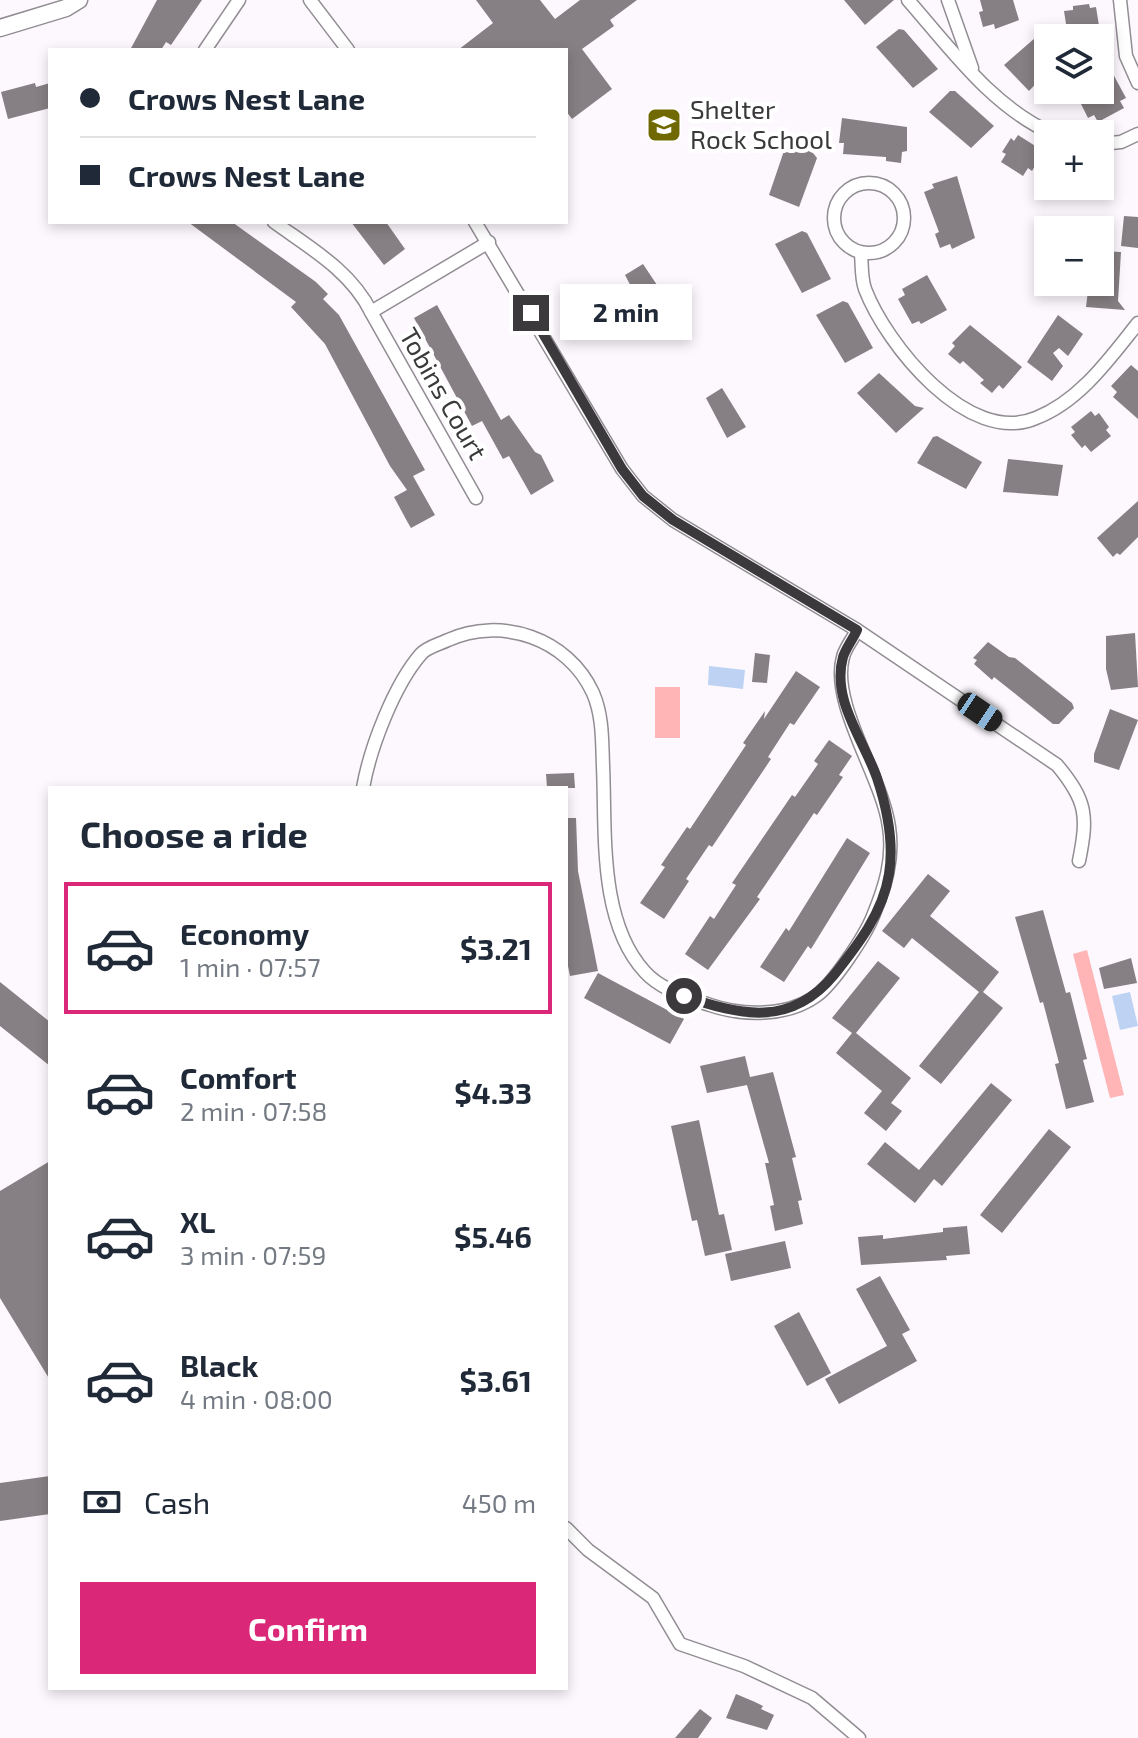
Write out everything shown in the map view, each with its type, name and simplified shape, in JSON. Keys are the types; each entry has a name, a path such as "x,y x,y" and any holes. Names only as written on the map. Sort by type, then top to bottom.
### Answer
{"street":[{"path":"0,28 66,8 79,0"},
{"path":"206,48 239,0"},
{"path":"310,0 346,48"},
{"path":"908,0 997,99 1034,125"},
{"path":"948,0 974,75"},
{"path":"1120,0 1126,56 1138,83"},
{"path":"1114,143 1138,134"},
{"path":"865,183 877,184 899,200 904,223 900,235 891,246 880,252 861,253 838,235 834,209 846,191 865,183"},
{"name":"Tobins Court","path":"277,224 360,290 476,498"},
{"path":"476,224 622,469 643,496 673,520 857,630 1057,765 1078,790 1084,812 1079,861"},
{"name":"Tobins Court","path":"371,312 489,242"},
{"path":"861,253 864,286 877,313 912,362 932,386 963,409 999,422 1035,420 1069,399 1107,363 1138,323"},
{"path":"363,786 370,751 423,652 461,634 497,628 522,632 547,643 574,665 592,692 601,721 609,886 615,922 645,973 674,992 730,1012 778,1011 817,996 863,940 889,876 890,828 877,778 843,699 843,658 857,630"},
{"path":"568,1530 588,1550 653,1598 680,1644 744,1666 812,1698 859,1738"}],"shaded area":[{"path":"655,687 680,687 680,738 655,738"},
{"path":"1087,950 1124,1095 1110,1098 1073,954"}],"water":[{"path":"709,666 745,670 743,689 708,685"},
{"path":"1130,992 1138,1026 1120,1030 1112,996"}],"building":[{"path":"157,0 202,0 171,45 166,42 162,48 131,48"},
{"path":"476,0 540,0 555,19 580,0 637,0 610,20 614,26 582,49 612,89 572,119 568,114 568,48 461,48 493,23"},
{"path":"844,0 894,0 865,25"},
{"path":"980,0 1013,0 1019,20 995,29 994,24 983,27"},
{"path":"1089,4 1090,8 1096,7 1099,24 1066,24 1064,11 1073,10 1073,6"},
{"path":"899,29 904,30 938,69 913,88 876,47"},
{"path":"1034,39 1034,86 1029,91 1004,65"},
{"path":"1114,76 1126,98 1120,101 1124,108 1102,120 1097,120 1094,115 1088,118 1081,104 1114,104"},
{"path":"35,83 36,87 48,84 48,109 8,119 1,92"},
{"path":"950,91 955,91 994,126 971,148 929,112"},
{"path":"842,118 907,127 907,151 902,152 901,163 886,161 886,157 843,154 844,143 839,143"},
{"path":"1018,135 1034,145 1034,168 1032,171 1028,168 1023,176 1001,162 1006,154 1002,152 1011,138 1014,141"},
{"path":"787,142 813,153 817,158 799,207 769,195"},
{"path":"957,176 975,238 952,249 950,244 940,248 935,234 939,232 924,192 934,188 932,184"},
{"path":"1124,216 1138,217 1138,248 1121,246"},
{"path":"191,224 235,224 328,294 323,299 339,315 425,470 413,476 435,515 411,528 394,497 407,490 390,466 325,344 291,307 296,302"},
{"path":"353,224 387,224 405,249 384,265"},
{"path":"802,231 807,233 831,279 802,293 775,244"},
{"path":"1114,252 1121,252 1118,301 1125,310 1086,307 1087,296 1114,296"},
{"path":"643,264 657,285 637,298 625,275"},
{"path":"927,275 947,310 921,324 919,321 912,324 898,299 905,295 902,289"},
{"path":"843,301 848,303 873,348 845,363 816,315"},
{"path":"437,305 501,420 509,415 535,452 541,455 554,481 531,495 509,456 503,459 482,421 472,426 414,318"},
{"path":"1058,315 1083,334 1068,356 1059,348 1053,353 1063,366 1052,381 1027,362"},
{"path":"970,325 1022,367 1003,389 999,385 992,393 980,383 984,380 963,361 960,364 948,354 955,346 952,343"},
{"path":"1131,365 1138,371 1138,419 1113,397 1117,392 1111,386"},
{"path":"879,373 915,406 924,408 896,433 857,393"},
{"path":"722,388 746,427 727,438 706,398"},
{"path":"1091,411 1095,416 1099,413 1111,436 1091,452 1085,445 1082,448 1071,435 1075,432 1071,427"},
{"path":"937,436 982,462 966,489 917,463 933,437"},
{"path":"1008,459 1063,465 1058,496 1003,492"},
{"path":"1138,501 1138,537 1120,555 1117,553 1113,557 1097,538"},
{"path":"1135,633 1138,687 1111,690 1106,669 1106,636"},
{"path":"988,642 1015,658 1072,703 1074,708 1059,724 1053,724 974,664 977,660 973,658"},
{"path":"755,653 770,655 767,683 752,682"},
{"path":"796,671 820,687 794,725 790,723 768,757 771,759 712,847 709,845 686,879 689,881 664,919 640,903 665,867 661,865 687,827 690,829 746,745 743,743 765,711 764,719"},
{"path":"1110,709 1138,720 1119,770 1094,762"},
{"path":"829,740 852,756 839,775 843,777 817,815 814,813 757,897 760,899 708,970 685,954 710,916 714,919 736,885 732,883 792,795 795,797 818,764 814,761"},
{"path":"574,773 575,788 547,786 546,774"},
{"path":"568,818 576,818 578,871 598,971 570,976"},
{"path":"847,838 870,853 811,949 808,946 784,982 760,967 786,928 789,931"},
{"path":"928,874 950,891 930,916 999,972 983,992 1003,1008 941,1084 919,1066 979,992 912,938 904,948 882,931"},
{"path":"1043,910 1066,993 1070,992 1094,1102 1066,1109 1055,1064 1059,1063 1043,1002 1040,1003 1015,917"},
{"path":"1131,958 1137,983 1104,989 1099,968"},
{"path":"878,961 900,978 856,1033 911,1078 891,1103 902,1111 886,1131 864,1113 882,1091 836,1053 852,1033 832,1018"},
{"path":"598,973 684,1019 670,1044 584,998"},
{"path":"0,982 48,1020 48,1064 0,1026"},
{"path":"745,1056 750,1077 773,1072 796,1157 792,1158 802,1200 798,1201 803,1224 775,1231 770,1206 774,1205 765,1163 769,1163 747,1085 707,1093 700,1066"},
{"path":"991,1083 1012,1100 942,1186 934,1179 915,1203 867,1164 885,1142 919,1170"},
{"path":"699,1120 719,1215 724,1214 732,1250 705,1256 697,1220 692,1221 671,1126"},
{"path":"1049,1129 1071,1147 1002,1233 980,1215"},
{"path":"48,1162 48,1377 0,1298 0,1191"},
{"path":"967,1226 970,1254 946,1256 947,1260 861,1265 858,1237 883,1235 883,1239"},
{"path":"785,1241 791,1268 731,1281 725,1254"},
{"path":"880,1276 910,1330 902,1334 917,1361 839,1404 825,1379 887,1346 856,1289"},
{"path":"799,1312 831,1373 807,1386 774,1326"},
{"path":"48,1476 48,1514 0,1521 0,1483"},
{"path":"736,1694 763,1706 761,1709 774,1715 767,1730 726,1718"},
{"path":"700,1709 712,1718 698,1738 675,1738"}],"place":[{"name":"Shelter Rock School","path":"664,125"}],"route":[{"path":"531,313 622,469 643,496 673,520 857,630 843,658 843,699 877,778 890,828 889,876 865,936 817,996 778,1011 730,1012 684,996"}]}
